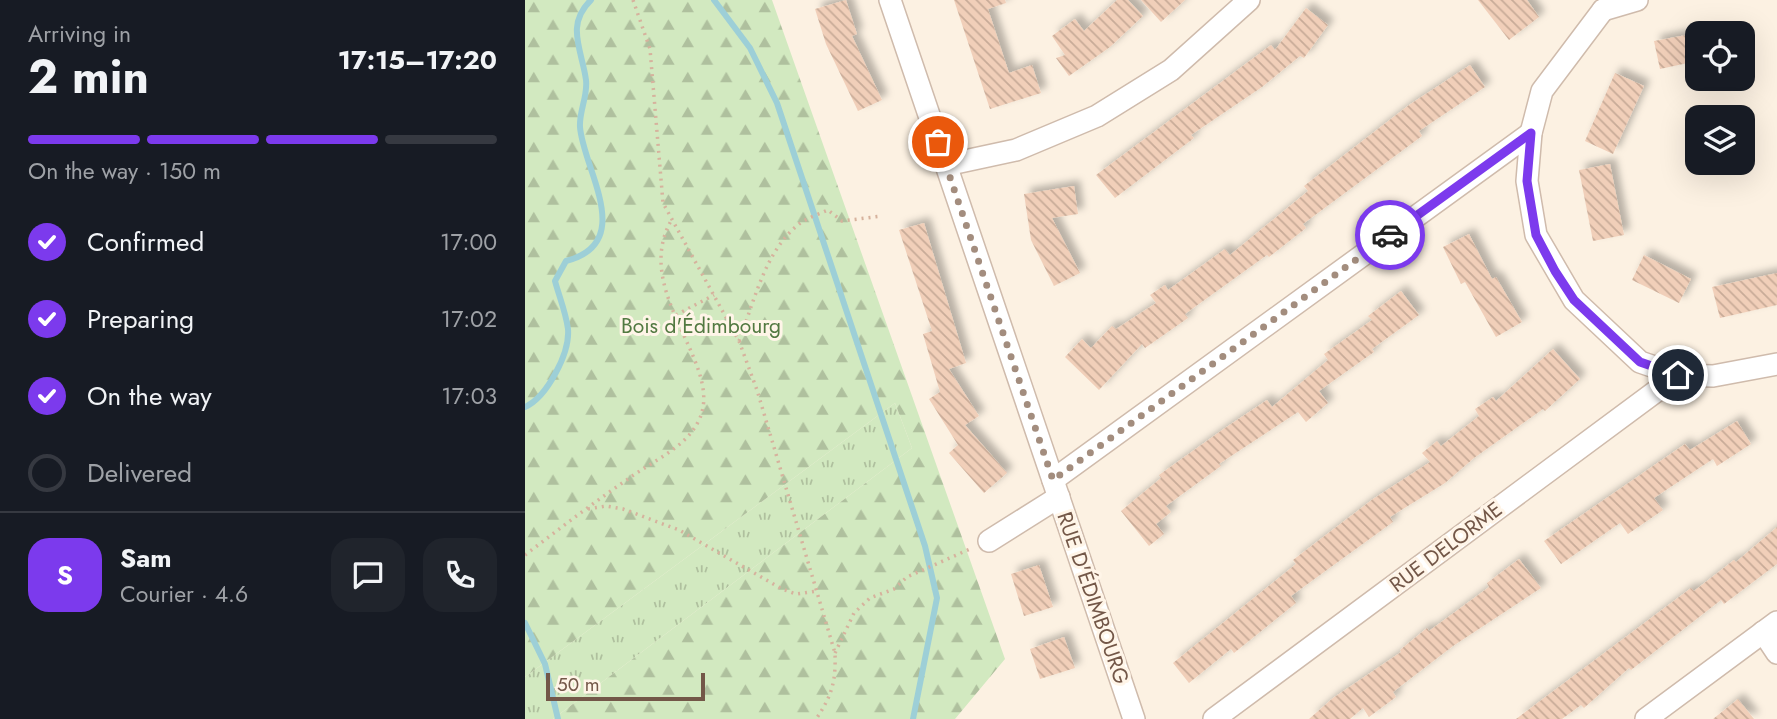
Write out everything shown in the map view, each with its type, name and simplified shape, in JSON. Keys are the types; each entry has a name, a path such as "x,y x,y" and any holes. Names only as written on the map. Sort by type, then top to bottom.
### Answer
{"street":[{"name":"RUE D'ÉDIMBOURG","path":"890,0 1135,719"},
{"path":"946,165 1016,150 1097,116 1171,70 1249,0"},
{"path":"1637,0 1599,5 1542,91 1531,133 1527,181 1536,235 1574,300 1640,362 1678,375 1713,376 1777,364"},
{"path":"989,541 1531,133"},
{"name":"RUE DELORME","path":"1214,719 1678,375"},
{"path":"1646,719 1770,627 1777,653"}],"path":[{"path":"633,0 650,49 660,191 672,219 739,341 757,390 835,653 836,679 831,698 816,719"},
{"path":"739,341 754,295 772,260 789,234 806,219 828,210 842,221 882,216"},
{"path":"525,555 585,509 676,447 698,422 703,395 659,269 664,232 672,219"},
{"path":"676,316 714,295"},
{"path":"585,509 606,506 624,509 691,536 782,589 796,594 818,591"},
{"path":"835,653 854,613 870,597 894,589 907,577 989,541"}],"green space":[{"name":"Bois d'Édimbourg","path":"525,0 772,0 1005,659 955,719 553,719 912,448 895,403 525,677"},
{"path":"895,403 912,448 553,719 525,719 525,677"}],"building":[{"path":"846,0 857,34 852,36 882,100 858,111 826,44 815,9"},
{"path":"954,0 1005,0 1006,3 988,9 1009,73 1032,65 1041,93 990,109"},
{"path":"1117,0 1128,0 1143,16 1110,47 1069,76 1056,58 1065,55 1052,36 1075,19 1084,31"},
{"path":"1141,0 1185,0 1161,22"},
{"path":"1478,0 1527,0 1539,17 1509,40"},
{"path":"1306,8 1328,25 1304,58 1300,56 1262,87 1191,135 1194,138 1115,198 1096,175 1271,45 1275,50"},
{"path":"1685,35 1685,64 1660,69 1654,41"},
{"path":"1470,65 1485,87 1419,131 1422,136 1303,224 1306,228 1269,257 1267,255 1185,314 1188,318 1145,348 1142,344 1099,390 1065,357 1082,339 1091,348 1112,326 1116,329 1156,303 1150,295 1165,285 1168,290 1225,249 1230,255 1308,191 1304,186 1409,105"},
{"path":"1615,73 1644,86 1613,154 1585,141"},
{"path":"1610,164 1624,235 1593,241 1579,170"},
{"path":"1074,186 1078,214 1052,218 1080,273 1054,286 1031,240 1024,194"},
{"path":"924,223 966,363 949,369 979,416 965,425 1007,473 984,493 949,453 958,445 929,399 940,392 923,334 932,331 899,230"},
{"path":"1469,234 1492,279 1496,277 1522,322 1496,337 1465,282 1461,284 1443,247"},
{"path":"1644,255 1691,279 1679,303 1632,280"},
{"path":"1777,273 1777,305 1720,318 1712,287"},
{"path":"1401,291 1419,315 1372,349 1374,352 1319,391 1328,403 1306,422 1298,412 1219,464 1221,466 1166,506 1171,512 1156,524 1164,534 1149,546 1121,511 1161,478 1159,475 1225,428 1267,400 1272,407 1328,360 1324,354 1372,320 1368,316"},
{"path":"1553,349 1580,379 1545,411 1543,409 1474,458 1445,483 1390,517 1393,522 1291,596 1296,603 1234,653 1231,649 1189,683 1173,663 1296,564 1293,560 1373,499 1430,462 1422,453 1437,441 1441,446 1479,416 1475,409 1493,397 1496,401"},
{"path":"1737,421 1751,444 1717,466 1713,459 1654,498 1663,510 1628,534 1620,523 1561,564 1544,541 1685,444 1690,450"},
{"path":"1777,527 1777,564 1724,604 1721,600 1631,670 1629,668 1584,708 1581,705 1562,719 1516,719 1691,588 1694,591 1734,560 1736,562"},
{"path":"1519,559 1541,588 1453,646 1393,692 1396,697 1369,717 1363,708 1350,719 1309,719 1333,698 1401,652 1400,650 1427,628 1429,631 1489,587 1487,583"},
{"path":"1039,565 1053,607 1024,616 1011,574"},
{"path":"1064,637 1075,668 1040,679 1030,649"},
{"path":"1738,699 1754,719 1713,719"}],"waterway":[{"path":"525,407 541,394 556,373 568,339 564,311 555,281 566,261 587,252 599,238 602,222 601,203 580,127 586,86 577,28 583,9 591,0"},
{"path":"714,0 750,48 777,103 925,546 937,598 913,719"},
{"path":"525,623 545,664 558,719"}],"way so far":[{"path":"938,142 1053,480 1390,235"}],"route":[{"path":"1390,235 1531,133 1527,181 1536,235 1555,271 1574,300 1640,362 1678,375"}]}
